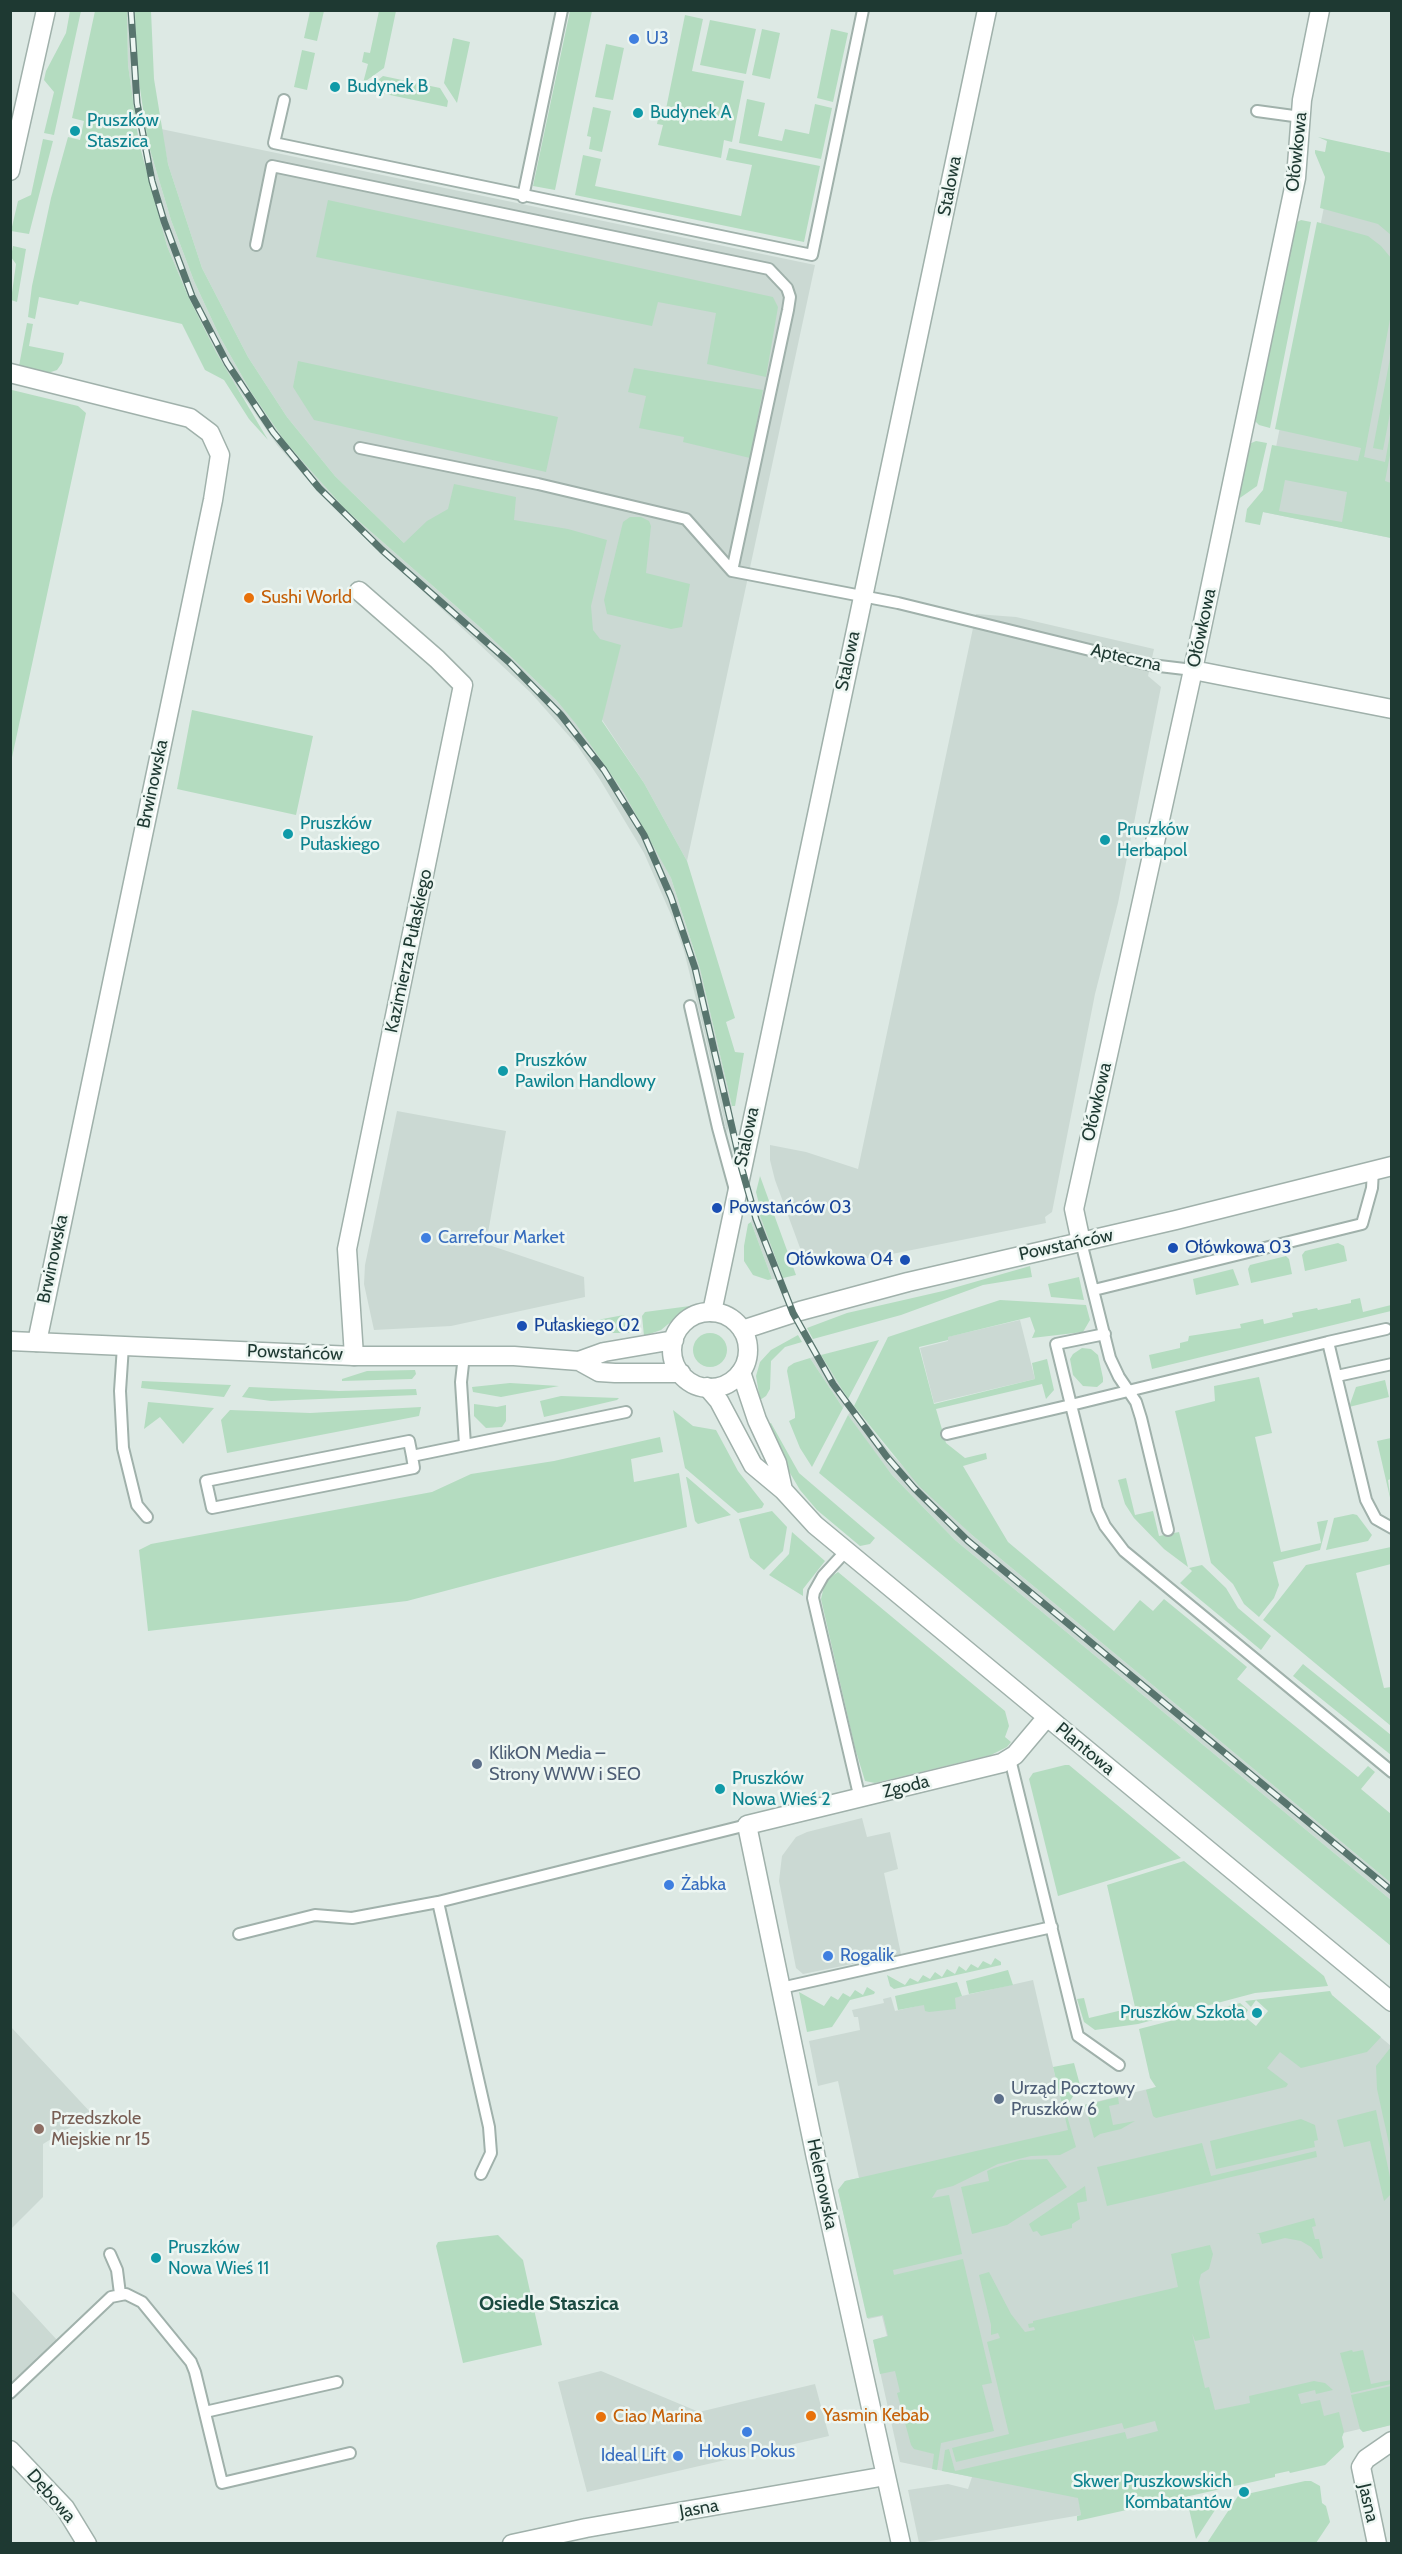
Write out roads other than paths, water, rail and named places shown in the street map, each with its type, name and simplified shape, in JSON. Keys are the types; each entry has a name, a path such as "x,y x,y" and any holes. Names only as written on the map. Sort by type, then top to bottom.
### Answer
{"street":[{"path":"10,171 46,10"},
{"name":"Stalowa","path":"711,1312 987,10"},
{"name":"Ołówkowa","path":"1081,1242 1074,1215 1077,1197 1193,670 1296,178 1301,117 1320,10"},
{"name":"Brwinowska","path":"10,373 190,418 210,433 220,454 213,500 37,1342"},
{"name":"Kazimierza Pułaskiego","path":"354,1356 346,1250 463,685 437,659 359,591"},
{"name":"Apteczna","path":"1193,670 1392,709"},
{"name":"Powstańców","path":"742,1330 793,1312 908,1282 1392,1166"},
{"path":"711,1312 726,1316 742,1330 748,1352 741,1372 726,1384 707,1387 695,1384 681,1373 673,1357 674,1340 680,1327 691,1317 711,1312"},
{"name":"Powstańców","path":"10,1341 354,1356 514,1356 579,1361 604,1352 674,1340"},
{"name":"Powstańców","path":"579,1361 599,1372 681,1373"},
{"name":"Plantowa","path":"741,1372 757,1420 777,1463 783,1490"},
{"name":"Plantowa","path":"707,1387 719,1401 753,1464 783,1490 816,1525 1392,2002"},
{"path":"1010,1759 1047,1718"},
{"name":"Zgoda","path":"747,1825 1010,1759"},
{"name":"Helenowska","path":"747,1825 901,2544"},
{"name":"Jasna","path":"1377,2544 1361,2467 1366,2459 1392,2441"},
{"name":"Dębowa","path":"10,2450 65,2508 87,2544"},
{"name":"Jasna","path":"512,2544 586,2528 886,2476"}],"lane":[{"path":"523,197 562,10"},
{"path":"284,100 274,143 523,197 812,255 863,10"},
{"path":"1257,111 1301,117"},
{"path":"256,245 272,166 769,269 787,288 790,297 732,571"},
{"path":"360,448 538,484 686,519 732,571"},
{"name":"Apteczna","path":"732,571 862,596 1151,664 1193,670"},
{"path":"690,1006 718,1128 736,1191"},
{"path":"1094,1290 1362,1224 1373,1182 1373,1170"},
{"path":"1081,1242 1114,1369 1136,1402 1141,1418 1168,1530"},
{"path":"947,1434 1386,1329"},
{"path":"1105,1334 1056,1344 1097,1509 1105,1526 1124,1551 1392,1772"},
{"path":"1328,1342 1366,1500 1376,1519 1392,1528"},
{"path":"123,1346 120,1391 123,1448 137,1505 147,1517"},
{"path":"464,1356 461,1382 465,1444"},
{"path":"1337,1376 1392,1364"},
{"path":"412,1456 626,1412"},
{"path":"409,1441 412,1456 414,1468 212,1508 206,1481 409,1441"},
{"path":"846,1551 823,1576 813,1598 860,1798"},
{"path":"1010,1759 1078,2036 1119,2065"},
{"path":"239,1934 315,1916 352,1918 438,1902 747,1825"},
{"path":"438,1902 489,2127 491,2153 482,2174"},
{"path":"781,1988 1052,1927"},
{"path":"110,2254 117,2270 120,2294"},
{"path":"10,2393 111,2297 120,2294 133,2296 142,2302 191,2362 222,2483 350,2453"},
{"path":"205,2412 337,2382"}],"railway":[{"path":"131,10 137,103 152,181 164,221 192,296 227,363 273,432 319,488 382,550 509,662 561,715 604,770 644,835 671,897 695,968 741,1166 756,1219 793,1313 833,1384 887,1457 914,1488 968,1541 1392,1891"}],"place":[{"name":"U3","path":"634,39"},
{"name":"Budynek B","path":"335,87"},
{"name":"Budynek A","path":"638,113"},
{"name":"Pruszków Staszica","path":"75,131"},
{"name":"Sushi World","path":"249,598"},
{"name":"Pruszków Pułaskiego","path":"288,834"},
{"name":"Pruszków Herbapol","path":"1105,840"},
{"name":"Pruszków Pawilon Handlowy","path":"503,1071"},
{"name":"Powstańców 03","path":"717,1208"},
{"name":"Carrefour Market","path":"426,1238"},
{"name":"Ołówkowa 03","path":"1173,1248"},
{"name":"Ołówkowa 04","path":"905,1260"},
{"name":"Pułaskiego 02","path":"522,1326"},
{"name":"KlikON Media – Strony WWW i SEO","path":"477,1764"},
{"name":"Pruszków Nowa Wieś 2","path":"720,1789"},
{"name":"Żabka","path":"669,1885"},
{"name":"Rogalik","path":"828,1956"},
{"name":"Pruszków Szkoła","path":"1257,2013"},
{"name":"Urząd Pocztowy Pruszków 6","path":"999,2099"},
{"name":"Przedszkole Miejskie nr 15","path":"39,2129"},
{"name":"Pruszków Nowa Wieś 11","path":"156,2258"},
{"name":"Yasmin Kebab","path":"811,2416"},
{"name":"Ciao Marina","path":"601,2417"},
{"name":"Hokus Pokus","path":"747,2432"},
{"name":"Ideal Lift","path":"678,2456"},
{"name":"Skwer Pruszkowskich Kombatantów","path":"1244,2492"}],"district":[{"name":"Osiedle Staszica","path":"549,2304"}]}
